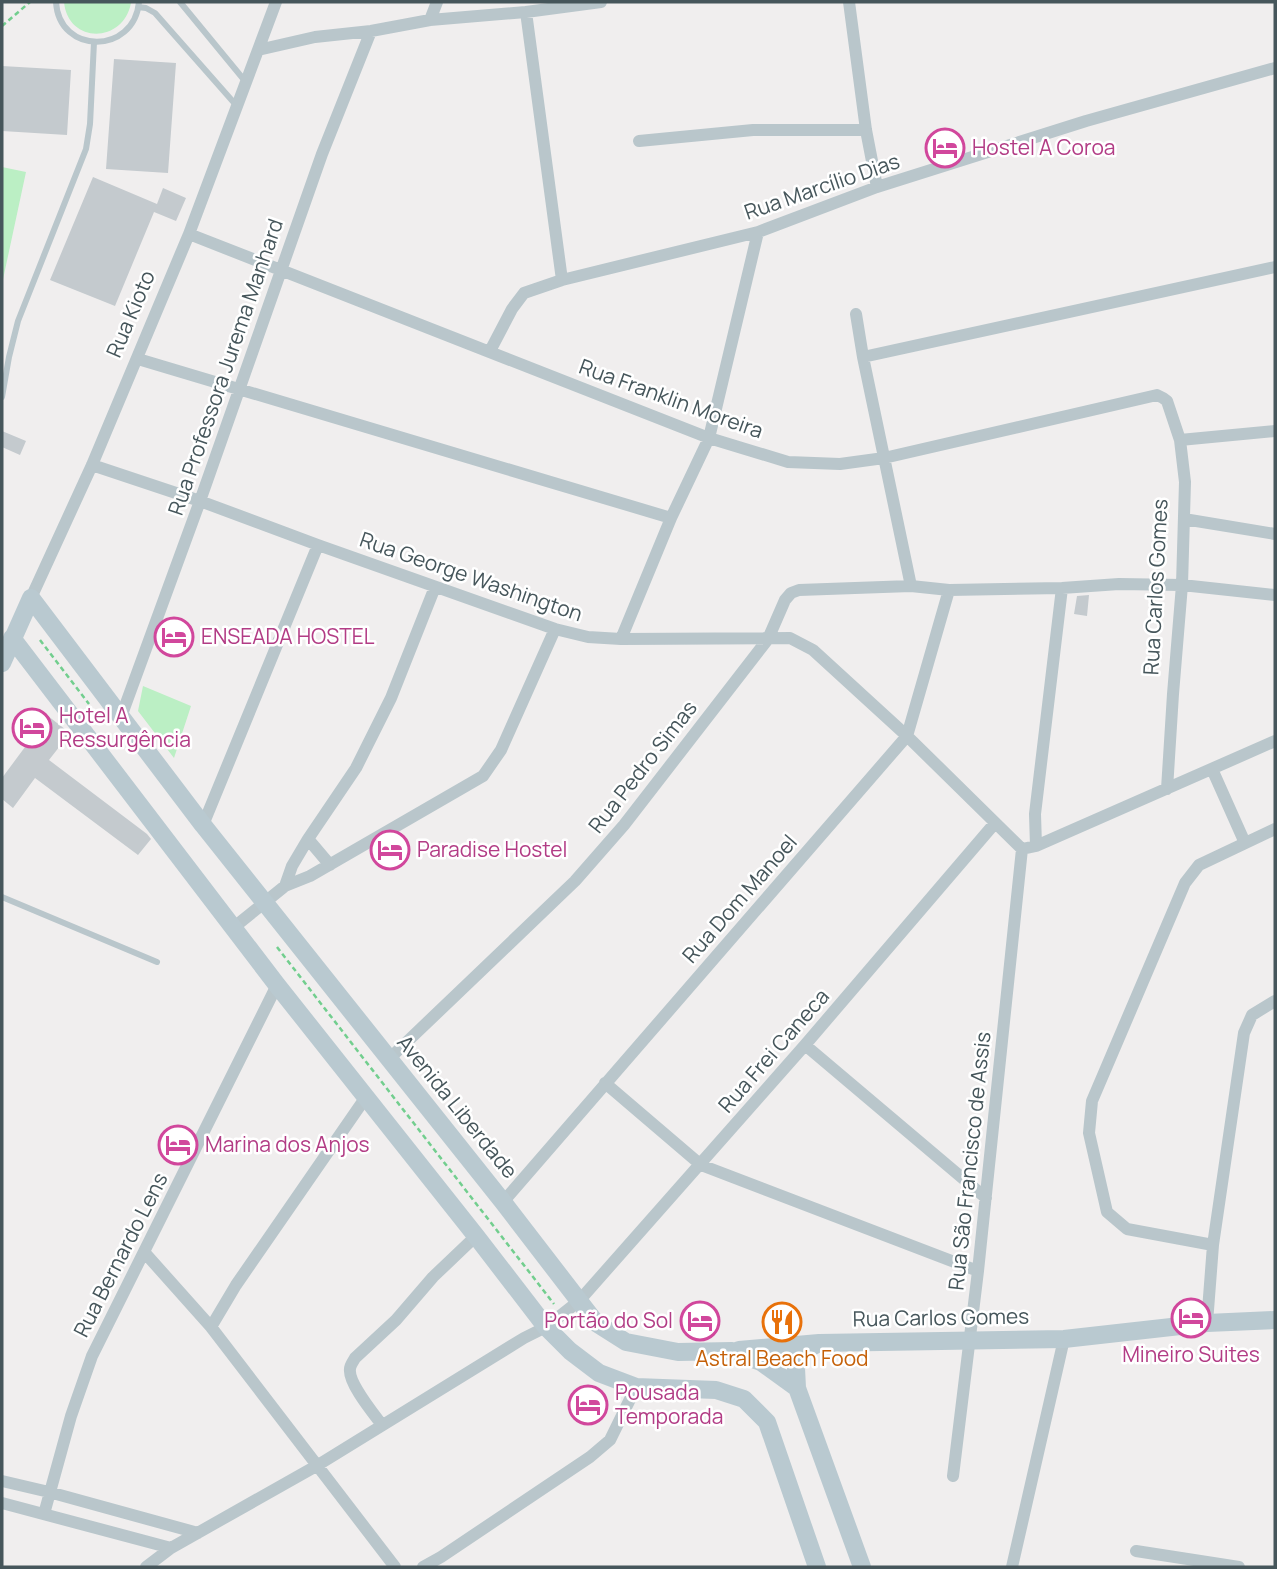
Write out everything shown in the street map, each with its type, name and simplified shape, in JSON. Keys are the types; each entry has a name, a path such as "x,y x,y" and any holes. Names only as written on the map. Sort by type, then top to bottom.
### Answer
{"main road":[{"name":"Rua Kioto","path":"2,663 31,598"},
{"name":"Avenida Liberdade","path":"31,598 203,825 596,1323 626,1342 678,1352 732,1351 761,1362 797,1388"},
{"path":"12,638 277,985 546,1327 570,1351 599,1373 636,1387 716,1390 744,1399 767,1422 817,1567"},
{"name":"Rua Carlos Gomes","path":"732,1351 819,1343 1064,1339 1207,1323 1275,1320"},
{"path":"819,1343 801,1353 796,1368 797,1388 862,1567"}],"street":[{"name":"Rua Kioto","path":"31,598 92,465 190,234 276,2"},
{"path":"430,20 437,2"},
{"path":"258,50 315,37 371,31 430,20 601,2"},
{"path":"849,2 866,130 877,187"},
{"path":"526,12 562,280"},
{"name":"Rua Professora Jurema Manhard","path":"121,717 322,154 371,31"},
{"name":"Rua Marcílio Dias","path":"490,351 512,309 524,293 562,280 758,232 877,187 1086,121 1275,68"},
{"path":"639,141 753,130 866,130"},
{"path":"621,639 671,518 709,438 758,232"},
{"name":"Rua Franklin Moreira","path":"190,234 709,438 788,462 840,464 884,458 1157,395"},
{"path":"863,357 1275,267"},
{"path":"856,314 911,586"},
{"path":"138,359 671,518"},
{"name":"Rua Carlos Gomes","path":"1157,395 1167,401 1180,440 1185,482 1182,585 1167,789"},
{"path":"1180,440 1275,431"},
{"name":"Rua George Washington","path":"92,465 200,501 555,629 588,637 621,639 790,638 813,650 907,736 1022,849"},
{"path":"1184,519 1275,534"},
{"path":"203,825 318,545"},
{"name":"Rua Pedro Simas","path":"388,1059 575,881 624,824 768,639 785,600 791,593 799,590 911,586 949,590 1119,584 1182,585 1275,595"},
{"path":"285,886 292,866 308,839 356,768 391,698 435,587"},
{"path":"1036,846 1035,814 1062,588"},
{"name":"Rua Dom Manoel","path":"503,1202 907,736 949,590"},
{"path":"233,928 285,886 330,865 484,776 502,750 555,629"},
{"path":"1022,849 1036,846 1275,741"},
{"path":"1212,769 1245,843"},
{"name":"Rua Frei Caneca","path":"146,1567 171,1548 318,1465 546,1327 579,1301 701,1165 995,823"},
{"path":"1213,1245 1127,1229 1107,1212 1089,1133 1092,1101 1185,883 1199,865 1275,829"},
{"path":"308,839 330,865"},
{"name":"Rua São Francisco de Assis","path":"953,1476 978,1271 1022,849"},
{"name":"Rua Bernardo Lens","path":"44,1514 71,1416 92,1356 277,985"},
{"path":"1207,1323 1213,1245 1244,1033 1252,1015 1275,1001"},
{"path":"805,1045 986,1198"},
{"path":"606,1083 701,1165 978,1271"},
{"path":"211,1327 236,1285 366,1097"},
{"path":"382,1425 360,1396 349,1372 350,1366 396,1320 433,1277 477,1236"},
{"path":"145,1253 211,1327 392,1566"},
{"path":"1012,1567 1064,1339"},
{"path":"423,1567 590,1457 610,1440 636,1387"},
{"path":"2,1482 49,1492 198,1533"},
{"path":"2,1503 171,1548"},
{"path":"1136,1551 1239,1567"}],"lane":[{"path":"56,2 64,26 80,38 94,42 110,40 127,30 139,4 155,13 237,107"},
{"path":"180,2 246,82"},
{"path":"2,397 18,321 86,149 90,124 94,42"},
{"path":"2,897 157,962"}],"path":[{"path":"2,26 30,2"}],"green space":[{"path":"64,2 131,3 118,26 96,34 75,26 68,16"},
{"path":"2,167 26,172 2,284"},
{"path":"143,686 191,706 174,758 138,711"}],"building":[{"path":"114,59 176,63 168,173 106,169"},
{"path":"2,66 71,70 67,135 2,131"},
{"path":"93,177 157,204 163,188 186,198 176,221 154,212 115,306 50,280"},
{"path":"2,431 26,441 20,455 2,447"},
{"path":"1089,595 1087,616 1074,614 1077,596"},
{"path":"48,716 70,733 49,760 147,834 151,839 138,855 35,778 13,808 2,799 2,778"}],"place":[{"name":"Hostel A Coroa","path":"945,148"},
{"name":"ENSEADA HOSTEL","path":"174,637"},
{"name":"Hotel A Ressurgência","path":"32,728"},
{"name":"Paradise Hostel","path":"390,850"},
{"name":"Marina dos Anjos","path":"178,1145"},
{"name":"Mineiro Suites","path":"1191,1318"},
{"name":"Portão do Sol","path":"700,1321"},
{"name":"Astral Beach Food","path":"782,1322"},
{"name":"Pousada Temporada","path":"588,1405"}]}
